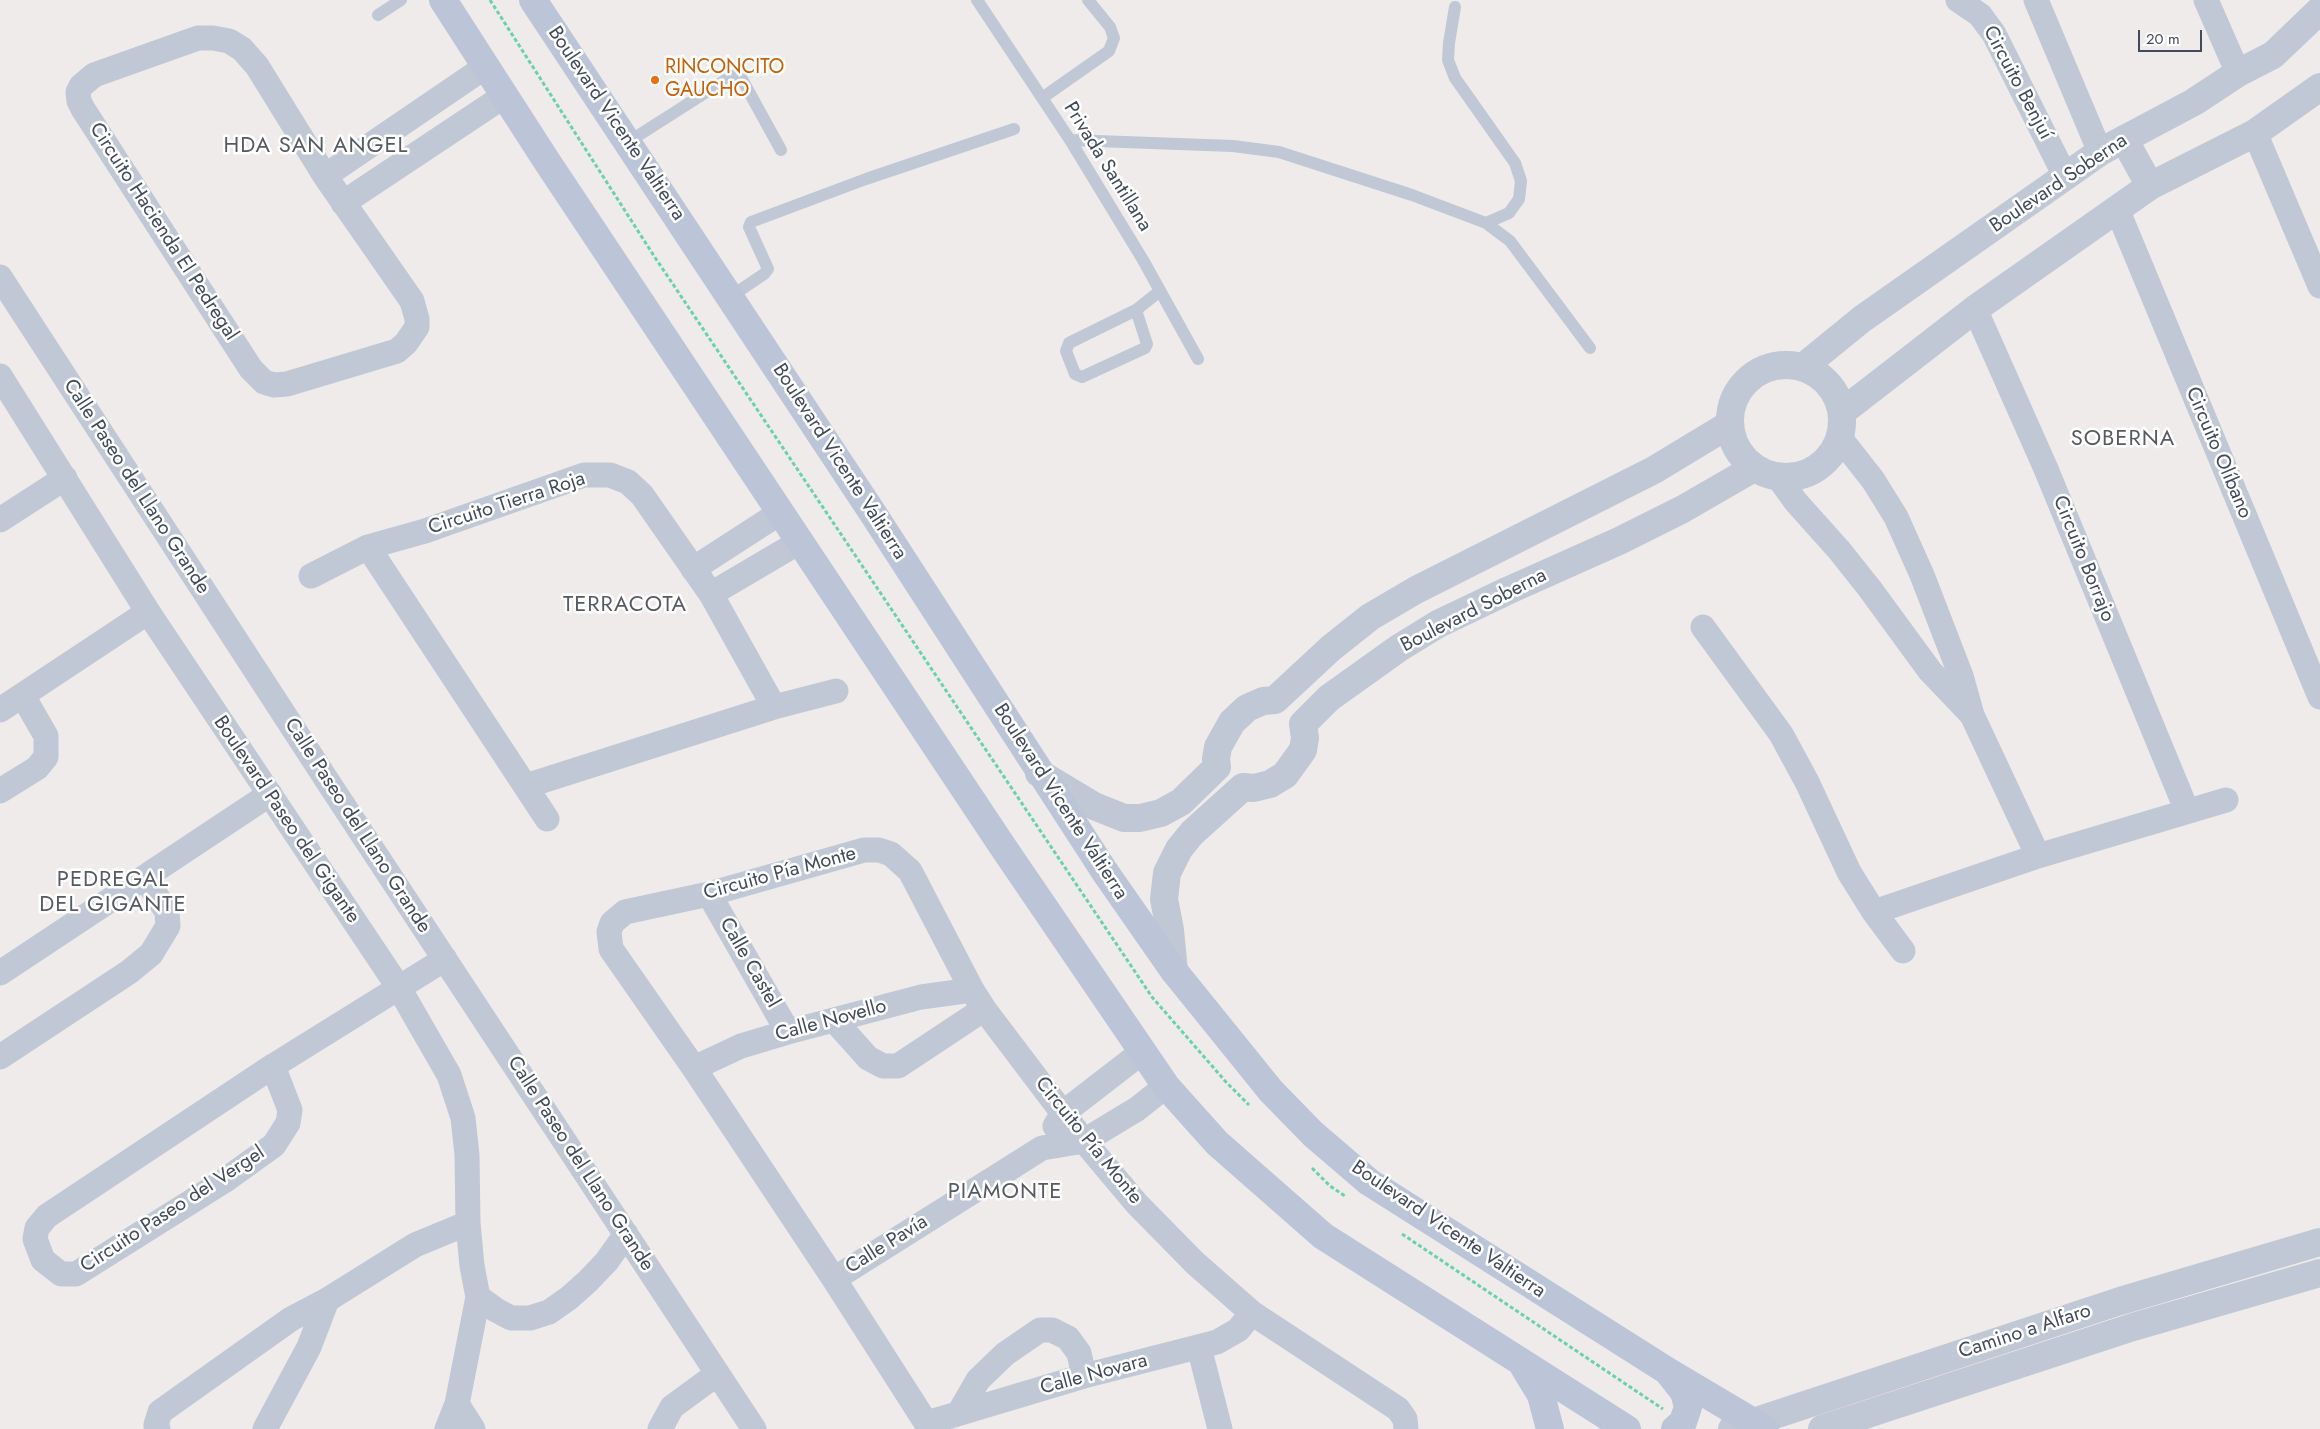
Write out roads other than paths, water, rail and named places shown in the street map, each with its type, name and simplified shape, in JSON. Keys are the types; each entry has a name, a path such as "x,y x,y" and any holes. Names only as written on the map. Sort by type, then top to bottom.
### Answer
{"main road":[{"path":"442,0 781,512 1166,1086 1217,1143 1323,1236 1628,1428"},
{"name":"Boulevard Vicente Valtierra","path":"533,0 874,515 1039,773 1174,971 1271,1091 1313,1134 1369,1182 1669,1372 1750,1426"},
{"path":"1522,1363 1540,1395 1550,1429"},
{"path":"1669,1372 1684,1392 1688,1407 1682,1422 1675,1429"}],"street":[{"name":"Circuito Benjuí","path":"1958,0 1980,15 1994,34 2065,176"},
{"path":"2036,0 2100,152"},
{"path":"2206,0 2238,73"},
{"name":"Boulevard Soberna","path":"1802,367 1862,319 2100,152 2194,102 2238,73 2273,55 2320,10"},
{"name":"Circuito Hacienda El Pedregal","path":"198,38 228,41 242,49 257,66 325,176 412,301 417,319 416,326 406,344 397,351 287,384 264,382 251,369 83,109 78,100 78,92 81,86 94,75 198,38"},
{"path":"325,176 485,67"},
{"path":"1766,472 1798,476 1816,469 1831,455 1841,425 1975,309 2150,186 2255,132 2320,87"},
{"path":"343,203 504,96"},
{"path":"2255,132 2320,286"},
{"path":"2124,139 2150,186"},
{"name":"Circuito Olíbano","path":"2117,209 2320,698"},
{"name":"Calle Paseo del Llano Grande","path":"0,276 754,1429"},
{"name":"Circuito Borrajo","path":"1975,309 2046,469 2187,811"},
{"path":"1972,715 1930,671 1864,582 1796,502 1766,472 1742,456 1733,441 1730,424 1732,406 1739,390 1751,377 1767,368 1784,365 1802,367 1821,377 1834,393 1841,425 1896,517 1922,575 1961,676 1972,715 2038,856"},
{"name":"Boulevard Paseo del Gigante","path":"0,376 148,612 399,988 441,1059 456,1094 463,1118 467,1155 468,1223 472,1266 478,1297"},
{"path":"1275,700 1296,715 1303,724 1305,738 1303,750 1285,775 1270,784 1254,788 1235,784 1217,767 1216,759 1218,747 1232,722 1247,708 1263,701 1275,700 1331,648 1364,622 1416,590 1654,470 1730,424"},
{"name":"Boulevard Soberna","path":"1303,724 1329,698 1399,648 1438,624 1766,472"},
{"name":"Circuito Tierra Roja","path":"311,576 368,547 425,531 584,475 610,475 628,482 642,496 693,568 711,594 774,707"},
{"path":"0,520 65,478"},
{"path":"693,568 781,512"},
{"path":"711,594 801,541"},
{"path":"368,547 547,819"},
{"path":"0,710 148,612"},
{"path":"1703,627 1781,734 1807,782 1849,872 1874,912 1903,951"},
{"path":"526,786 774,707 836,691"},
{"path":"0,791 37,768 46,757 46,736 23,696"},
{"path":"1039,773 1094,806 1124,818 1140,818 1161,813 1180,802 1217,767"},
{"path":"1174,971 1170,930 1164,899 1167,873 1179,849 1192,832 1243,786"},
{"path":"0,973 270,794"},
{"path":"1874,912 2038,856 2226,800"},
{"name":"Circuito Pía Monte","path":"928,1426 834,1279 694,1068 611,949 609,932 612,923 625,912 709,894 864,850 879,850 891,854 910,871 978,999 1084,1141 1138,1204 1195,1263 1252,1313 1398,1409 1405,1419 1406,1429"},
{"path":"0,1057 129,972 151,954 168,926 166,912 146,878"},
{"name":"Calle Castel","path":"709,894 788,1032"},
{"name":"Circuito Paseo del Vergel","path":"274,1066 290,1110 288,1123 274,1145 224,1181 76,1274 61,1274 43,1260 35,1239 37,1228 47,1216 274,1066 445,959"},
{"name":"Calle Novello","path":"694,1068 741,1046 921,997 978,999"},
{"path":"834,1020 868,1058 883,1066 898,1066 978,999"},
{"name":"Calle Pavía","path":"1042,1148 1063,1112 1142,1052"},
{"name":"Calle Pavía","path":"834,1279 1042,1148 1084,1141 1137,1109 1166,1086"},
{"path":"158,1429 156,1425 160,1412 291,1319 328,1300 415,1244 468,1223"},
{"path":"447,1429 457,1404 478,1297 511,1318 530,1318 549,1312 569,1298 607,1261 626,1234"},
{"name":"Camino a Alfaro","path":"1750,1426 2110,1304 2320,1242"},
{"name":"Camino a Alfaro","path":"1822,1429 1880,1419 2132,1327 2320,1272"},
{"path":"265,1429 309,1347 328,1300"},
{"name":"Calle Novara","path":"928,1426 959,1413 1084,1376 1199,1347 1228,1337 1252,1313"},
{"path":"959,1413 978,1380 1005,1354 1040,1330 1052,1330 1068,1338 1079,1353 1084,1376"},
{"path":"1199,1347 1220,1429"},
{"path":"660,1429 672,1407 717,1374"},
{"path":"457,1404 473,1429"}],"lane":[{"path":"378,15 401,0"},
{"name":"Privada Santillana","path":"977,0 1070,140 1160,291 1198,359"},
{"path":"1042,98 1109,51 1114,38 1110,27 1088,0"},
{"path":"1455,7 1448,44 1448,60 1455,78 1515,163 1521,182 1519,198 1509,213 1486,223"},
{"path":"628,142 738,72 781,150"},
{"path":"730,297 764,274 768,269 749,227 751,222 866,179 1014,129"},
{"path":"1070,140 1233,146 1279,152 1412,195 1486,223 1510,241 1590,348"},
{"path":"1136,310 1147,344 1145,348 1082,377 1075,374 1066,351 1069,343 1136,310 1160,291"}],"place":[{"name":"RINCONCITO GAUCHO","path":"655,80"}],"district":[{"name":"HDA SAN ANGEL","path":"316,147"},
{"name":"SOBERNA","path":"2123,440"},
{"name":"TERRACOTA","path":"625,606"},
{"name":"PEDREGAL DEL GIGANTE","path":"113,894"},
{"name":"PIAMONTE","path":"1005,1193"}]}
